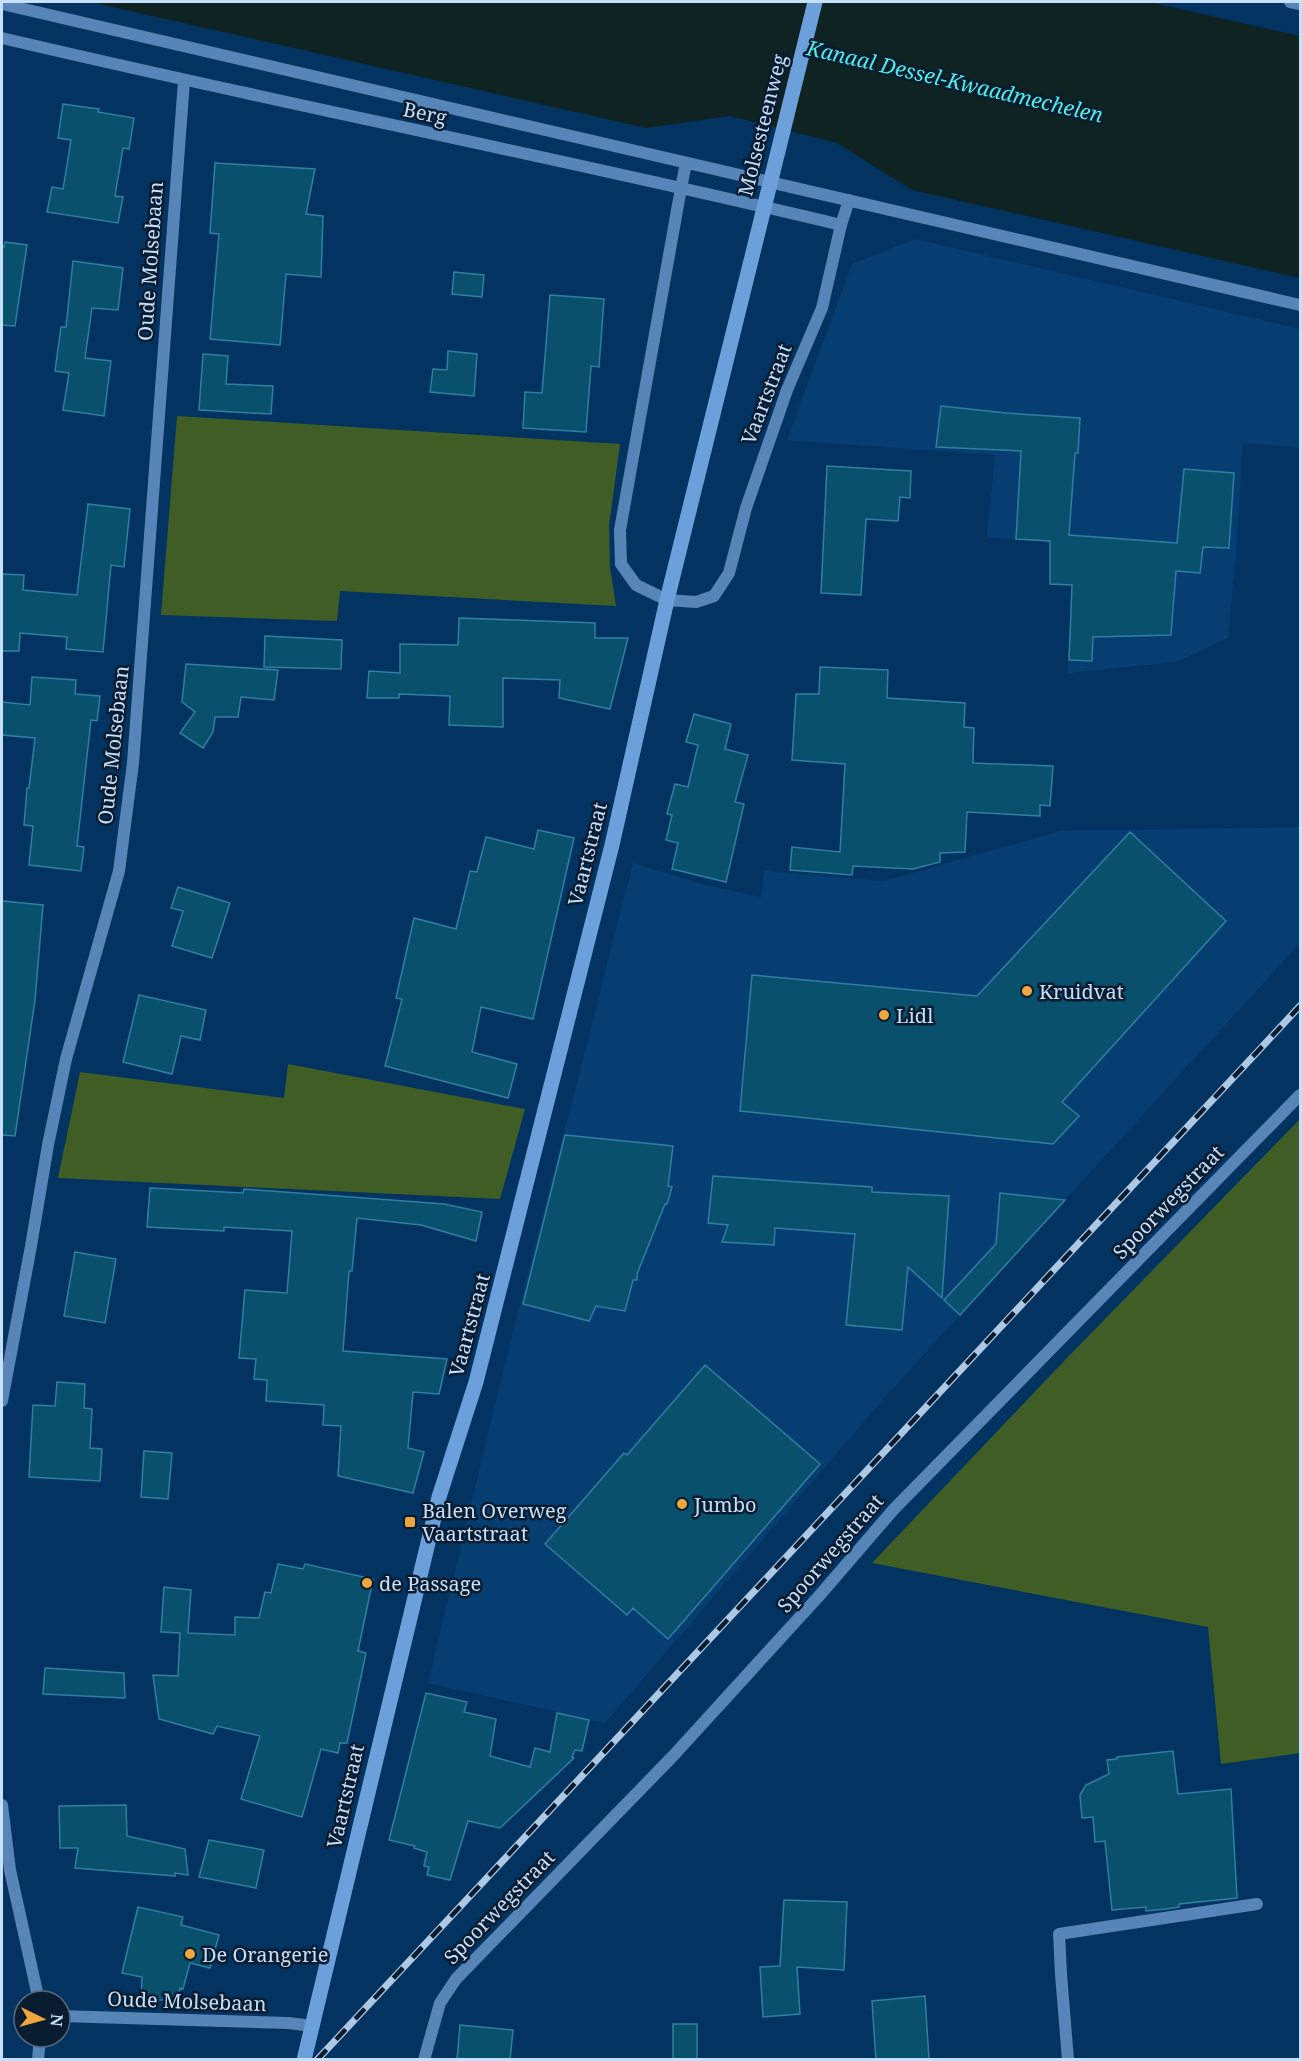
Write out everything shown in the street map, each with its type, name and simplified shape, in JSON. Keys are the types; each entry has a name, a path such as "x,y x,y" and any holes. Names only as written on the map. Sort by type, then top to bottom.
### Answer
{"main road":[{"name":"Molsesteenweg","path":"750,258 815,2"},
{"name":"Vaartstraat","path":"304,2060 439,1497 476,1382 609,855 667,600 750,258"}],"street":[{"path":"1290,2 1300,4"},
{"path":"2,4 1300,305"},
{"name":"Berg","path":"2,38 184,81 681,188 841,225"},
{"name":"Oude Molsebaan","path":"2,1401 48,1145 62,1081 119,872 133,763 184,81"},
{"name":"Vaartstraat","path":"686,163 620,530 621,564 636,585 667,600 696,602 714,596 729,573 746,508 787,390 822,308 841,225"},
{"path":"841,225 849,200"},
{"name":"Spoorwegstraat","path":"424,2060 440,2003 456,1979 672,1756 819,1596 894,1509 1300,1095"},
{"path":"2,1805 10,1870 36,1989"},
{"path":"1068,2060 1060,1974 1059,1934 1257,1904"},
{"name":"Oude Molsebaan","path":"72,2016 290,2023 312,2026"}],"shaded area":[{"path":"915,239 1300,329 1300,448 1243,443 1228,638 1176,662 1068,673 1073,544 987,537 995,455 787,440 852,264"},
{"path":"1300,827 1300,943 885,1397 605,1723 428,1683 504,1367 633,863 705,885 761,897 764,871 883,881 1061,831"}],"green space":[{"path":"177,416 620,444 609,526 610,567 616,606 340,591 337,621 161,615"},
{"path":"288,1064 525,1109 500,1199 58,1178 80,1072 284,1098"},
{"path":"1300,1119 1300,1753 1221,1764 1208,1627 872,1563 1067,1358"}],"water":[{"name":"Kanaal Dessel-Kwaadmechelen","path":"91,2 1149,2 1300,36 1300,278 912,190 837,143 730,116 646,128"}],"building":[{"path":"63,104 99,109 98,112 134,118 129,149 123,148 115,196 123,197 118,223 47,212 52,187 63,189 71,140 58,138"},
{"path":"215,163 315,169 306,214 323,216 321,277 286,274 280,345 210,339 219,234 210,233"},
{"path":"5,242 27,245 15,326 2,325 2,247"},
{"path":"73,261 123,268 118,310 92,308 85,358 111,361 104,416 63,410 69,373 55,371 61,327 66,327"},
{"path":"454,272 484,275 482,297 452,294"},
{"path":"550,295 604,299 599,367 591,366 586,432 523,428 525,392 542,393"},
{"path":"448,351 477,354 474,396 430,392 433,369 447,370"},
{"path":"203,354 228,356 226,384 273,386 271,414 199,410"},
{"path":"941,406 1080,418 1069,535 1177,543 1184,469 1234,473 1229,548 1203,547 1200,573 1176,571 1171,635 1093,637 1092,661 1069,660 1072,585 1050,584 1050,541 1016,539 1021,451 936,447"},
{"path":"827,466 911,471 910,498 900,497 898,521 866,519 861,595 821,593"},
{"path":"88,504 130,509 124,567 111,565 103,652 66,649 67,637 20,633 19,651 2,651 2,574 24,575 23,590 77,595"},
{"path":"459,618 595,623 595,638 628,638 610,709 559,698 560,680 503,678 503,727 449,725 450,696 399,694 399,698 367,698 369,671 400,673 400,644 458,645"},
{"path":"265,636 342,640 341,669 264,667"},
{"path":"186,664 278,670 274,700 241,697 238,717 215,717 213,732 203,748 180,733 195,712 182,702"},
{"path":"820,667 888,670 887,698 965,703 964,727 974,728 973,763 1053,766 1050,806 1040,805 1040,816 967,812 965,852 940,853 940,862 913,869 853,866 852,875 790,870 792,847 840,852 845,764 792,760 796,694 819,694"},
{"path":"32,677 76,680 75,694 100,696 97,721 91,720 77,846 84,847 81,871 29,865 33,826 24,825 35,738 2,735 2,702 30,705"},
{"path":"694,714 731,724 725,749 748,755 735,802 744,804 726,882 672,869 678,843 666,840 672,815 667,814 675,784 688,787 698,745 686,742"},
{"path":"538,830 574,838 533,1019 481,1007 472,1052 517,1064 508,1098 385,1066 402,999 396,998 414,918 456,929 470,871 477,872 486,837 534,849"},
{"path":"1130,832 1226,921 1062,1102 1079,1116 1053,1144 740,1111 752,975 977,996"},
{"path":"178,887 230,903 212,958 172,946 183,911 171,908"},
{"path":"2,901 43,905 35,1000 15,1136 2,1135"},
{"path":"139,995 206,1010 200,1040 181,1036 172,1074 123,1062"},
{"path":"565,1135 673,1146 668,1186 672,1187 637,1274 637,1280 633,1280 625,1311 596,1306 589,1321 523,1304"},
{"path":"713,1176 872,1187 872,1192 949,1196 942,1298 908,1267 902,1330 846,1325 855,1234 775,1228 774,1245 722,1242 728,1225 708,1223"},
{"path":"150,1188 243,1193 244,1189 444,1204 482,1212 476,1241 421,1225 357,1218 352,1271 349,1271 343,1351 447,1359 439,1394 413,1392 408,1448 424,1452 413,1493 338,1476 341,1426 323,1425 324,1405 266,1401 267,1380 254,1379 256,1359 239,1358 245,1290 287,1293 292,1231 224,1227 224,1231 147,1227"},
{"path":"1000,1193 1065,1200 960,1315 944,1300 996,1244"},
{"path":"75,1252 116,1259 105,1323 64,1316"},
{"name":"Jumbo","path":"705,1365 820,1464 668,1639 633,1608 627,1615 545,1544 624,1453 627,1455"},
{"path":"57,1382 85,1384 84,1408 92,1409 90,1448 102,1449 100,1481 29,1477 33,1405 55,1406"},
{"path":"144,1451 172,1453 168,1499 141,1497"},
{"path":"278,1564 303,1569 305,1564 373,1579 358,1651 366,1653 347,1743 340,1743 338,1753 321,1749 302,1817 241,1799 260,1736 217,1726 213,1734 159,1719 153,1675 178,1676 180,1633 161,1632 164,1587 191,1590 188,1633 235,1635 235,1617 259,1618 265,1592 271,1593"},
{"path":"45,1668 124,1673 125,1698 43,1694"},
{"path":"426,1693 467,1702 464,1712 496,1719 490,1756 530,1767 535,1748 550,1752 557,1713 589,1720 582,1751 575,1750 572,1757 574,1758 500,1828 468,1821 450,1880 427,1875 429,1867 424,1866 427,1852 414,1848 415,1846 389,1840"},
{"path":"1173,1751 1178,1794 1231,1789 1237,1898 1179,1904 1179,1907 1146,1911 1146,1907 1112,1910 1105,1841 1095,1842 1093,1817 1082,1818 1080,1795 1086,1785 1109,1774 1107,1760"},
{"path":"126,1805 127,1836 185,1849 188,1875 175,1873 175,1876 75,1868 78,1848 60,1848 59,1806"},
{"path":"209,1840 264,1850 256,1888 199,1877"},
{"path":"784,1900 847,1902 844,1970 797,1967 800,2014 763,2017 760,1967 780,1966"},
{"path":"138,1907 183,1917 181,1925 219,1935 210,1968 190,1963 178,2000 141,2000 142,1977 122,1973"},
{"path":"925,1996 929,2060 876,2060 872,2001"},
{"path":"673,2024 697,2024 697,2060 673,2060"},
{"path":"460,2025 513,2030 510,2060 457,2060"}],"railway":[{"path":"317,2060 1300,1006"}],"place":[{"name":"Kruidvat","path":"1027,991"},
{"name":"Lidl","path":"884,1015"},
{"name":"Jumbo","path":"682,1504"},
{"name":"Balen Overweg Vaartstraat","path":"410,1522"},
{"name":"de Passage","path":"367,1583"},
{"name":"De Orangerie","path":"190,1954"}]}
